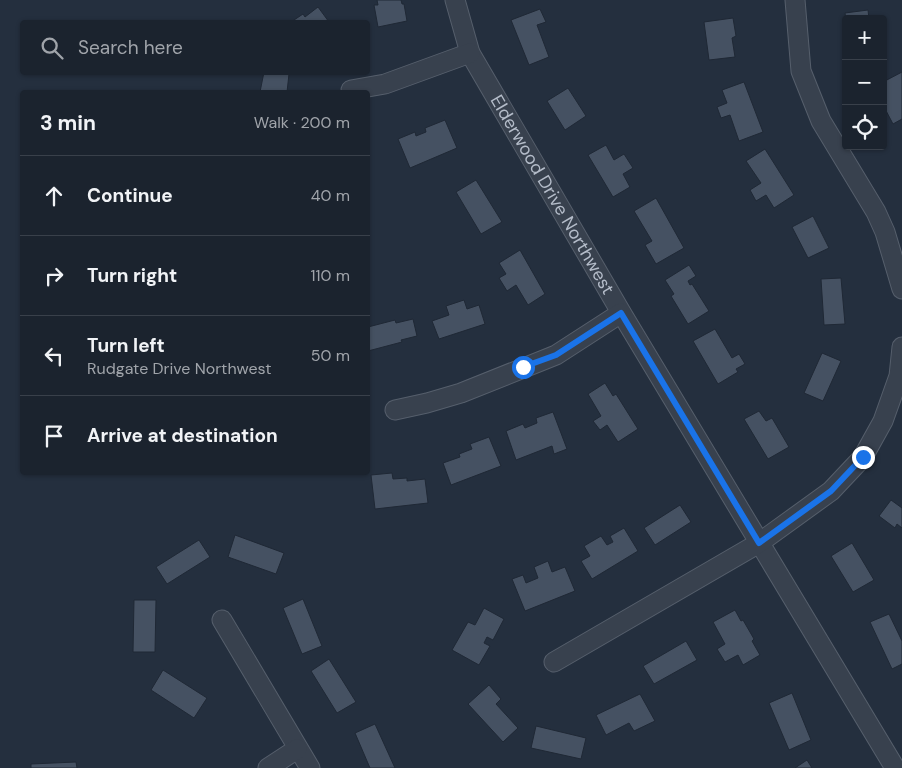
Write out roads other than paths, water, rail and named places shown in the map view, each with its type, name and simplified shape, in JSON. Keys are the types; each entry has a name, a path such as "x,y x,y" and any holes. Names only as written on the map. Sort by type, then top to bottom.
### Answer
{"street":[{"name":"Elderwood Drive Northwest","path":"455,0 470,53 621,313 895,768"},
{"path":"795,0 801,70 821,121 876,212 885,232 902,289"},
{"path":"351,90 386,84 470,53"},
{"path":"395,410 461,393 556,355 621,313"},
{"path":"554,662 759,543 831,491 863,457 883,421 899,376 902,346"},
{"path":"222,620 310,768"},
{"path":"268,768 298,749"}]}
